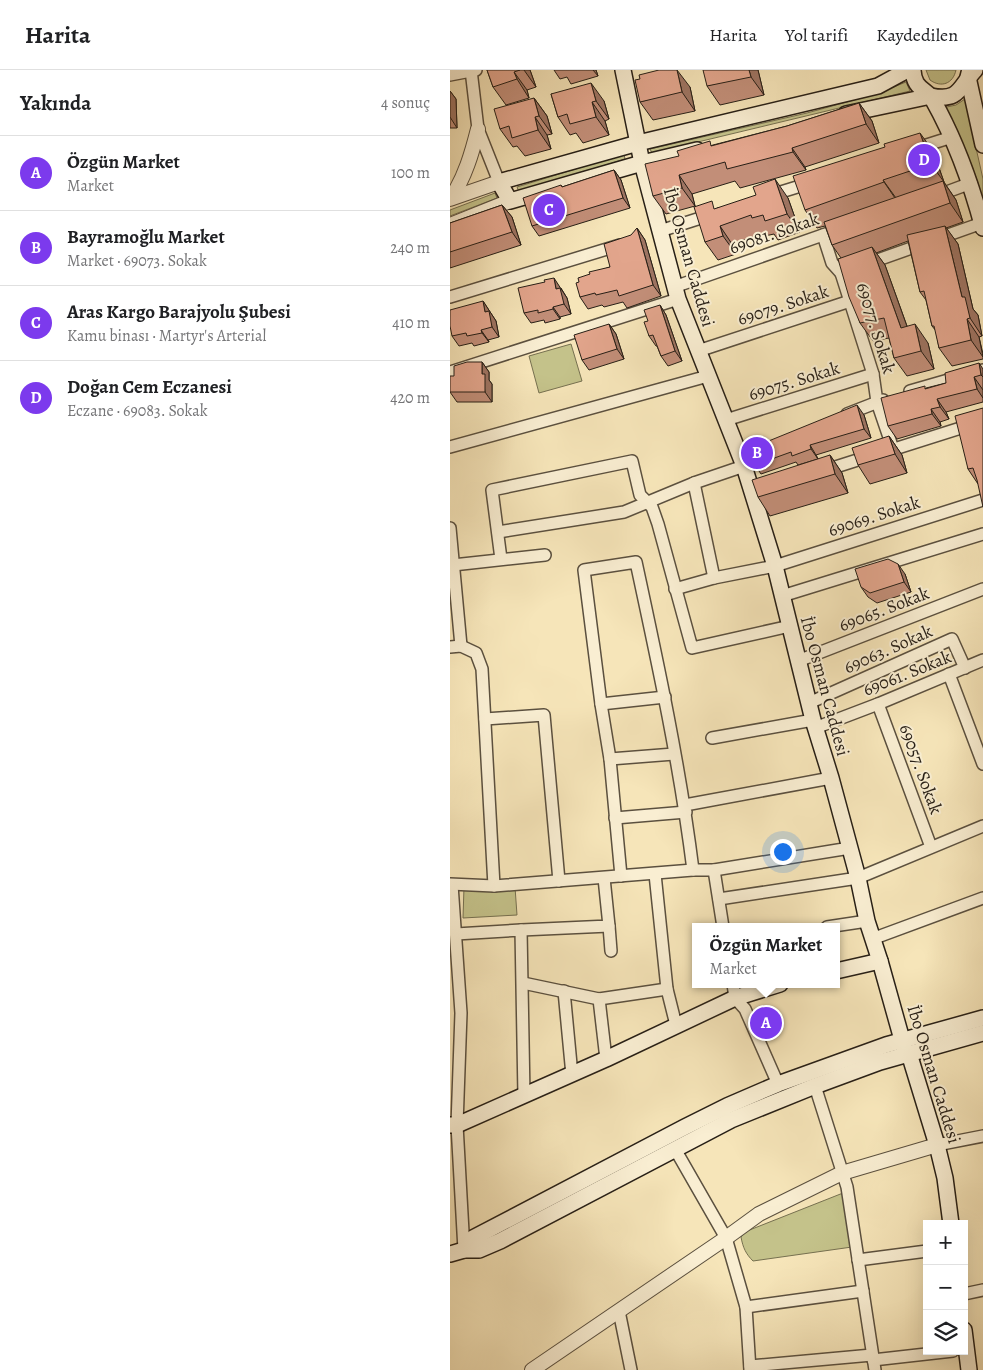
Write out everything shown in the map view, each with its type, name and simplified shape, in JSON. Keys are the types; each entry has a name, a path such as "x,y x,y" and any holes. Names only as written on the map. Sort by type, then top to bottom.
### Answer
{"main road":[{"name":"İbo Osman Caddesi","path":"623,70 642,163 676,293 726,420 745,458 757,493 814,724 850,848 867,921 904,1047 911,1060 937,1145 945,1178 950,1220"},
{"path":"708,147 642,163 510,200 499,182 638,143 878,86 902,73 904,70"},
{"path":"913,70 917,84 922,91 930,96 940,98 948,97 957,92 964,86 971,72"},
{"path":"971,72 983,145"},
{"path":"831,118 930,96"},
{"path":"930,96 952,137 971,183 982,226"},
{"path":"840,970 880,961"},
{"path":"454,1125 606,1059 676,1025 734,991 754,988"},
{"path":"457,1252 479,1250 500,1241 731,1120 904,1047 983,1018"},
{"path":"457,1252 473,1238 685,1127 778,1084 849,1057 983,1033"},
{"path":"963,1355 969,1370"}],"street":[{"path":"450,75 473,71 478,128 499,182 450,198"},
{"path":"450,198 457,189 470,159 478,128"},
{"path":"901,154 952,137"},
{"path":"762,198 817,180"},
{"path":"925,199 971,183"},
{"path":"450,225 510,200"},
{"path":"660,231 724,210"},
{"name":"69081. Sokak","path":"450,372 676,293 851,225"},
{"name":"69077. Sokak","path":"893,449 877,402 873,374 841,273 982,226"},
{"path":"823,235 832,262 841,273"},
{"path":"450,297 627,242"},
{"name":"69079. Sokak","path":"698,352 850,301"},
{"path":"840,417 897,394 983,370"},
{"name":"69075. Sokak","path":"726,420 873,374"},
{"path":"450,447 708,376"},
{"path":"809,476 983,421"},
{"path":"498,532 624,512 745,458"},
{"path":"501,559 492,490 632,461 640,495 652,507 658,524 692,648 790,626"},
{"path":"694,482 714,578"},
{"name":"69069. Sokak","path":"675,589 714,578 775,566 983,500"},
{"path":"450,528 456,646 476,653 482,669 494,886"},
{"path":"782,596 983,534"},
{"path":"453,565 545,555"},
{"path":"621,876 610,760 584,570 636,562 665,697 685,808 693,870"},
{"name":"69065. Sokak","path":"798,661 983,589"},
{"name":"69063. Sokak","path":"809,703 952,639 964,668"},
{"name":"69061. Sokak","path":"712,738 814,724 878,704 983,660"},
{"path":"949,674 983,764"},
{"path":"601,704 665,697"},
{"name":"69057. Sokak","path":"878,704 931,847"},
{"path":"485,719 544,715 559,881"},
{"path":"610,760 674,754"},
{"path":"615,818 685,808 831,778"},
{"path":"719,899 858,878 983,826"},
{"path":"457,1252 454,1125 456,934 451,884 494,886 693,870 714,870 850,848"},
{"path":"714,870 722,923"},
{"path":"655,874 667,989 676,1025"},
{"path":"604,878 611,951"},
{"path":"872,939 983,898"},
{"path":"840,925 867,921"},
{"path":"456,934 609,926"},
{"path":"520,930 523,983 524,1096"},
{"path":"523,983 599,999 667,989"},
{"path":"564,991 572,1075"},
{"path":"734,991 745,1009 778,1084"},
{"path":"599,999 606,1059"},
{"path":"815,1086 847,1187 873,1362"},
{"path":"532,1370 759,1214 842,1173 937,1145 983,1136"},
{"path":"675,1149 726,1238 746,1307 750,1368 873,1362 924,1355"},
{"path":"858,1260 923,1252"},
{"path":"968,1293 983,1290"},
{"path":"746,1307 863,1291"},
{"path":"618,1311 631,1370"}],"shaded area":[{"path":"926,70 956,70 952,79 946,83 938,84 930,80"},
{"path":"906,82 910,91 652,153 650,149 807,113 879,93"},
{"path":"965,99 983,179 983,200 966,152 942,108 956,105"},
{"path":"624,154 625,159 519,192 517,187"},
{"path":"495,193 497,198 450,216 450,210"},
{"path":"571,344 582,381 539,393 529,356"},
{"path":"464,887 515,887 517,915 463,918"},
{"path":"843,1193 852,1247 753,1261 744,1248 741,1237 747,1231"}],"building":[{"path":"487,70 520,70 514,72 517,79 493,87"},
{"path":"659,70 677,70 682,92 640,102 635,80 640,79 639,75"},
{"path":"703,70 749,70 751,77 707,86"},
{"path":"591,83 596,101 592,102 596,117 570,124 567,114 558,117 551,94"},
{"path":"534,98 539,116 535,117 538,130 512,138 509,126 500,129 494,109"},
{"path":"859,103 866,124 792,148 793,152 727,169 725,162 679,175 682,188 653,196 645,164 679,156 677,151 710,141 711,146 787,126"},
{"path":"920,133 931,164 805,210 793,176 885,147 884,144"},
{"path":"614,170 623,198 532,226 523,198"},
{"path":"775,179 787,214 765,221 763,215 752,218 751,215 720,226 723,236 705,242 694,207 712,201 714,209 756,195 753,187"},
{"path":"943,181 950,203 832,245 824,222"},
{"path":"502,205 512,232 450,252 450,223"},
{"path":"945,226 962,297 965,297 970,318 967,319 971,340 939,348 924,291 920,292 907,235"},
{"path":"637,228 653,285 619,296 617,290 580,297 576,283 579,282 578,278 590,274 589,272 610,267 604,244 631,235"},
{"path":"872,247 901,328 915,324 921,351 894,358 884,318 860,323 849,297 838,259"},
{"path":"554,278 556,289 560,288 564,304 538,313 538,310 524,313 518,288"},
{"path":"483,301 485,312 489,311 492,327 481,330 482,333 467,336 466,333 452,336 450,310"},
{"path":"660,305 675,351 661,356 653,335 649,336 644,322 648,321 644,310"},
{"path":"609,324 617,349 582,360 574,335"},
{"path":"467,362 482,362 482,374 485,374 485,392 450,392 450,376 454,376 454,366"},
{"path":"979,363 981,375 974,377 977,389 937,399 940,407 931,409 932,414 888,426 881,398 925,386 925,389 946,383 945,373"},
{"path":"857,405 864,429 810,445 811,449 792,456 791,452 755,465 749,449"},
{"path":"983,408 983,507 973,468 968,469 955,416"},
{"path":"889,436 895,454 858,465 852,448"},
{"path":"830,455 835,474 758,497 752,480"},
{"path":"888,559 898,564 904,582 870,593 861,587 855,569"}],"place":[{"name":"Doğan Cem Eczanesi","path":"924,160"},
{"name":"Aras Kargo Barajyolu Şubesi","path":"549,210"},
{"name":"Bayramoğlu Market","path":"757,453"},
{"name":"Özgün Market","path":"766,1023"}]}
